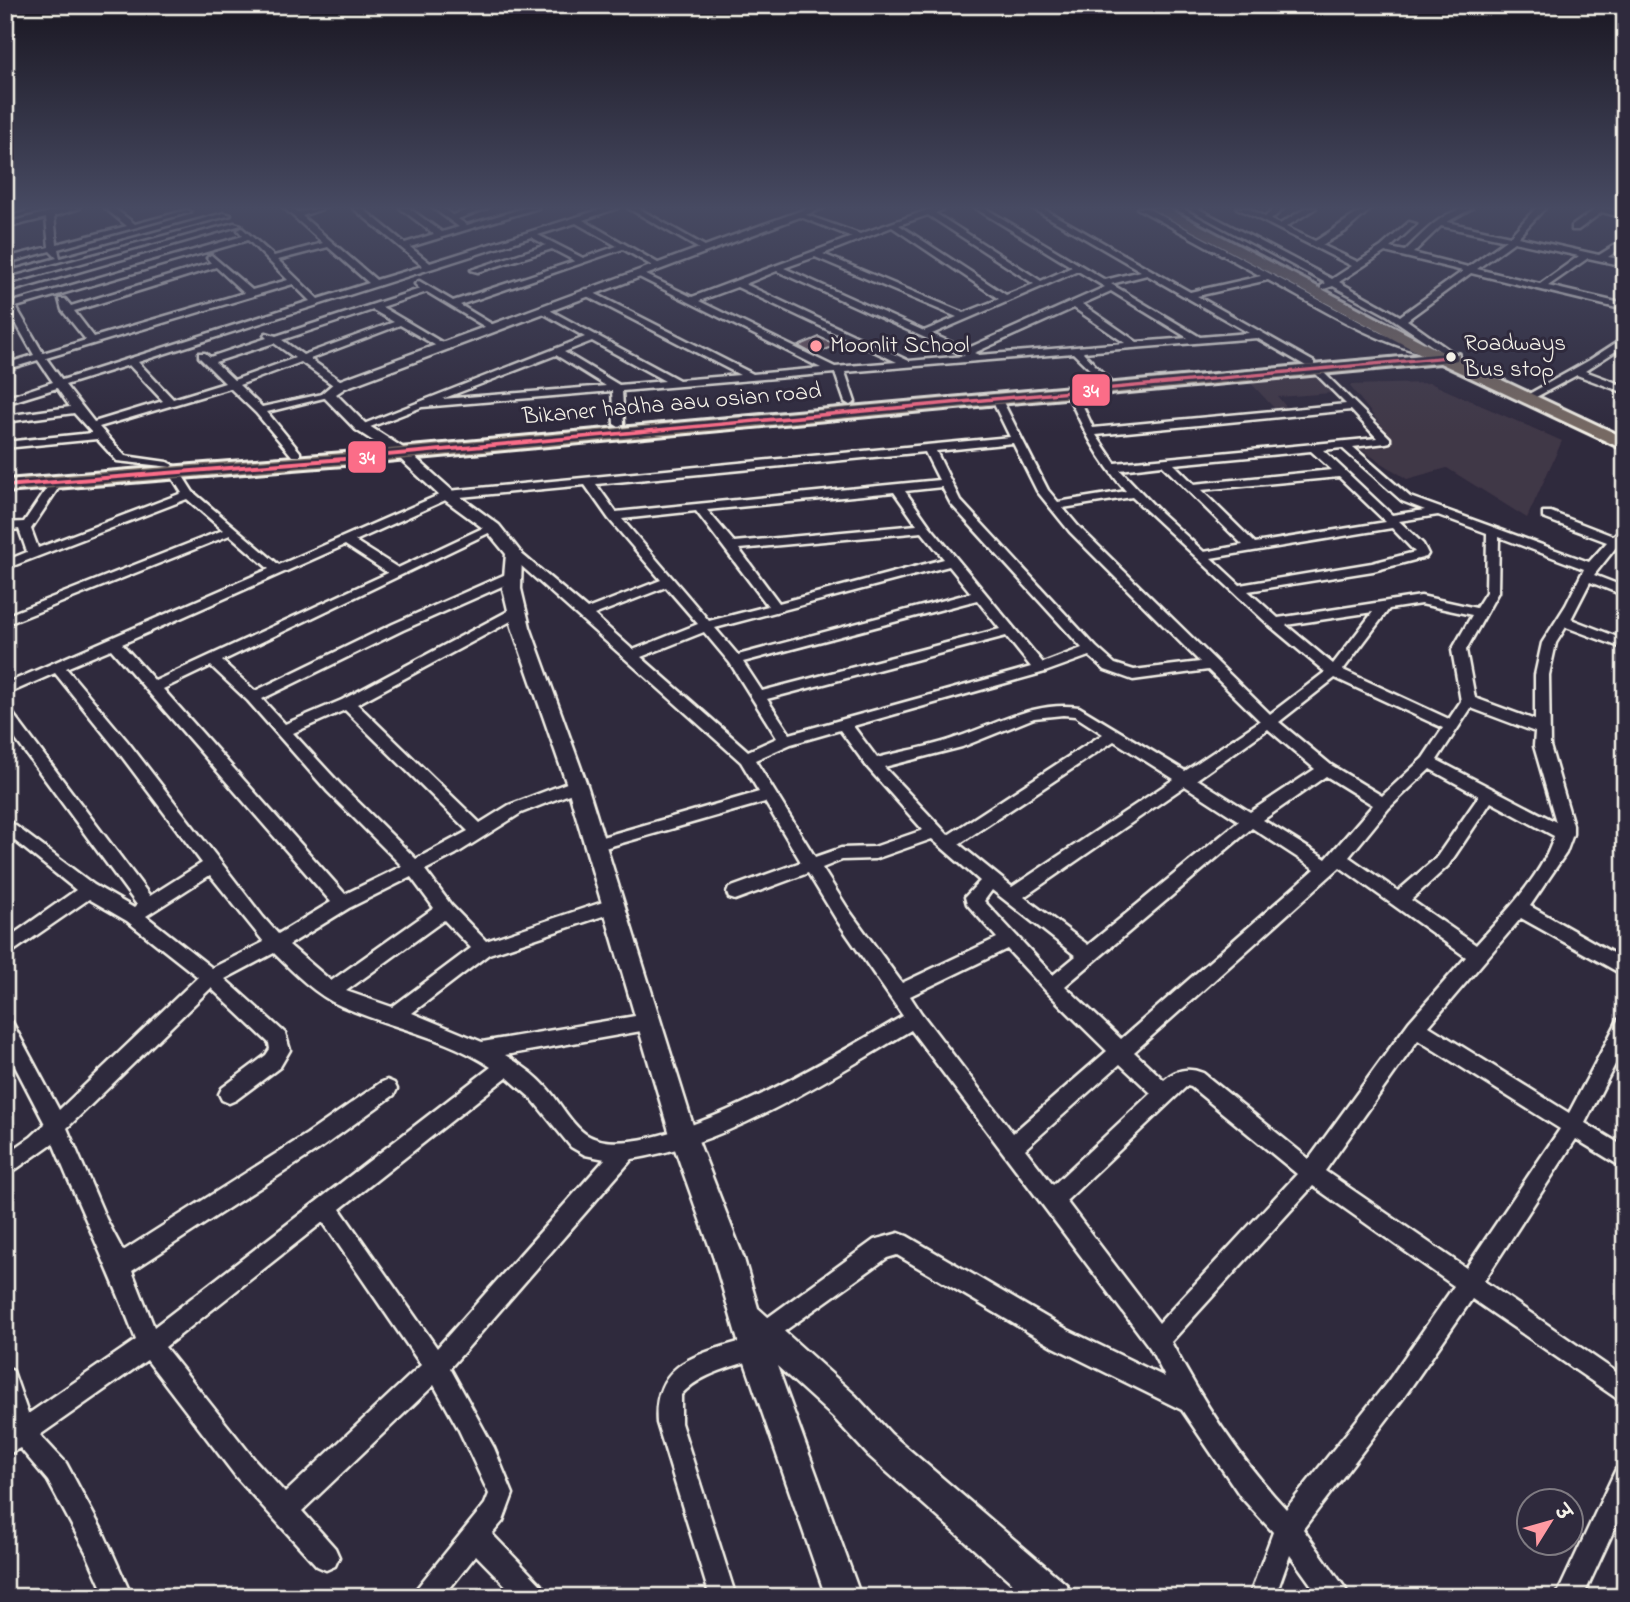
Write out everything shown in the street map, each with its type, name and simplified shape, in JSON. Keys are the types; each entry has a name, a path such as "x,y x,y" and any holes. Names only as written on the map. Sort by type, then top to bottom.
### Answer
{"main road":[{"path":"1300,283 1441,356 1625,445"},
{"path":"1323,283 1441,356 1625,439"},
{"name":"Bikaner hadha aau osian road","path":"5,486 296,454 396,449 850,402 1104,380 1342,366 1441,356"},
{"name":"Bikaner hadha aau osian road","path":"5,478 171,469 997,400 1314,367"}],"street":[{"path":"16,283 17,287"},
{"path":"5,290 32,283"},
{"path":"92,283 7,304 77,409 121,459 171,469 189,494 275,569"},
{"path":"66,310 155,283"},
{"path":"238,283 251,294"},
{"path":"5,367 288,283"},
{"path":"296,283 316,302"},
{"path":"5,401 133,363 374,283"},
{"path":"418,283 492,328"},
{"path":"498,283 505,287"},
{"path":"453,304 518,283"},
{"path":"260,411 328,394 340,386 612,283"},
{"path":"655,283 836,369 850,402"},
{"path":"691,300 736,283 906,363"},
{"path":"809,283 971,355"},
{"path":"884,283 963,316"},
{"path":"981,283 1004,298"},
{"path":"924,334 1039,283"},
{"path":"1102,283 1197,339"},
{"path":"971,355 1117,283"},
{"path":"1112,467 1386,440 1314,367 1167,283"},
{"path":"1188,295 1243,283"},
{"path":"1280,283 1378,335 1441,356"},
{"path":"1324,283 1401,320 1441,356"},
{"path":"1328,285 1332,283"},
{"path":"1401,320 1452,283"},
{"path":"1523,283 1625,307"},
{"path":"1541,287 1547,283"},
{"path":"208,361 428,289"},
{"path":"586,292 752,377"},
{"path":"57,293 66,310 93,342"},
{"path":"1075,304 1133,344"},
{"path":"375,307 443,346"},
{"path":"542,309 677,383"},
{"path":"5,445 96,431 401,322"},
{"path":"253,323 340,386"},
{"path":"421,404 752,377 971,355 1259,335"},
{"path":"361,427 593,337"},
{"path":"1532,395 1576,372 1625,340"},
{"path":"190,344 260,411 296,454"},
{"path":"1074,349 1104,380"},
{"path":"556,351 617,388"},
{"path":"133,363 171,404"},
{"path":"1576,372 1625,390"},
{"path":"617,388 620,424"},
{"path":"1072,393 1089,432 1112,467 1134,493 1275,623 1334,671 1452,726"},
{"path":"328,394 361,427 396,449 448,495 493,528 513,566 517,612 577,785 647,1023 684,1138 729,1259 844,1597"},
{"path":"997,400 1015,440 1044,491 1074,529 1269,722 1326,769 1383,804"},
{"path":"1089,432 1352,407"},
{"path":"5,419 77,409"},
{"path":"5,690 448,495 1015,440"},
{"path":"1344,444 1406,499 1493,531 1589,572 1625,592"},
{"path":"1238,589 1373,567 1422,554 1419,547 1314,447"},
{"path":"929,449 956,500 1091,650 1110,667 1133,675 1209,665"},
{"path":"1165,461 1189,488 1253,548"},
{"path":"1189,488 1341,473"},
{"path":"34,554 25,529 57,481"},
{"path":"589,482 613,516 736,660 786,740"},
{"path":"613,516 947,483"},
{"path":"898,489 925,528 1040,669"},
{"path":"1055,506 1134,493"},
{"path":"5,565 189,494"},
{"path":"700,509 731,545 775,606"},
{"path":"1201,556 1436,512"},
{"path":"1158,1340 1311,1173 1416,1028 1519,908 1558,853 1565,825 1542,746 1542,675 1549,643 1589,572 1621,538 1547,515"},
{"path":"5,527 27,524"},
{"path":"155,687 493,528"},
{"path":"731,545 925,528"},
{"path":"5,621 230,531"},
{"path":"1011,1148 1334,863 1383,804 1428,762 1468,701 1459,650 1492,592 1493,531"},
{"path":"345,540 397,573"},
{"path":"630,656 706,626 952,561"},
{"path":"253,698 398,627 513,566 544,578 746,758 842,915 899,993 914,1019 1158,1340 1190,1402 1250,1488 1287,1529 1336,1597"},
{"path":"583,615 668,582"},
{"path":"736,660 980,595"},
{"path":"1275,623 1422,600 1480,612"},
{"path":"1010,897 1269,722 1334,671 1385,605"},
{"path":"283,731 347,703 517,612"},
{"path":"1562,621 1625,645"},
{"path":"758,697 1010,631"},
{"path":"113,642 343,903"},
{"path":"746,758 786,740 1040,669 1091,650"},
{"path":"212,659 253,698 334,788 415,869 445,910 483,949"},
{"path":"58,668 124,746 276,944 330,992 346,1000 456,1037 483,1050 534,1087 583,1144 606,1153 625,1153 684,1138 785,1092 914,1019"},
{"path":"1468,701 1540,729"},
{"path":"347,703 478,831"},
{"path":"873,764 958,742 1048,709 1062,708 1079,712 1252,819 1398,901 1478,956"},
{"path":"5,713 140,911 278,1039 280,1050 273,1061 229,1094"},
{"path":"843,724 873,764 942,838 1010,897 1087,954"},
{"path":"735,894 841,854 874,853 942,838 1113,734"},
{"path":"1428,762 1564,834"},
{"path":"1052,986 1087,954 1158,900 1252,819 1326,769"},
{"path":"5,1167 38,1144 211,977 276,944 343,903 415,869 515,809 577,785"},
{"path":"594,845 768,795"},
{"path":"1398,901 1442,862 1488,795"},
{"path":"5,824 88,890 140,911"},
{"path":"140,911 212,864"},
{"path":"991,881 974,897 976,904 1052,986 1164,1094"},
{"path":"5,950 88,890"},
{"path":"394,1016 483,949 612,905"},
{"path":"1519,908 1625,969"},
{"path":"330,992 445,910"},
{"path":"899,993 1008,941"},
{"path":"483,1050 647,1023"},
{"path":"1262,1597 1287,1529 1396,1389 1469,1284 1572,1128 1625,1026"},
{"path":"5,1028 56,1125 98,1226 120,1266 149,1345 246,1469 326,1557"},
{"path":"1416,1028 1625,1159"},
{"path":"13,1438 149,1345 507,1066"},
{"path":"1052,1200 1177,1081 1186,1077 1196,1079 1311,1173 1625,1392"},
{"path":"120,1266 314,1141 387,1089"},
{"path":"285,1510 435,1368 625,1153"},
{"path":"326,1208 435,1368 475,1433 501,1494 494,1512 426,1597"},
{"path":"723,1597 669,1423 667,1401 673,1386 882,1248 899,1244 1060,1338 1190,1402"},
{"path":"755,1334 844,1406 880,1445 1053,1596"},
{"path":"5,1379 13,1438 57,1472 119,1597"},
{"path":"1569,1597 1625,1478"},
{"path":"475,1535 535,1597"}],"shaded area":[{"path":"1314,374 1332,393 1278,397 1291,413 1275,409 1248,380"},
{"path":"1430,383 1562,441 1527,518 1447,468 1407,479 1360,449 1392,439 1349,385"}],"building":[{"name":"Moonlit School","path":"819,337 836,345 815,355 798,346"}],"transit line":[{"name":"34","path":"5,486 344,459 1453,357"}],"place":[{"name":"Moonlit School","path":"816,346"},
{"name":"Roadways Bus stop","path":"1451,357"}]}
